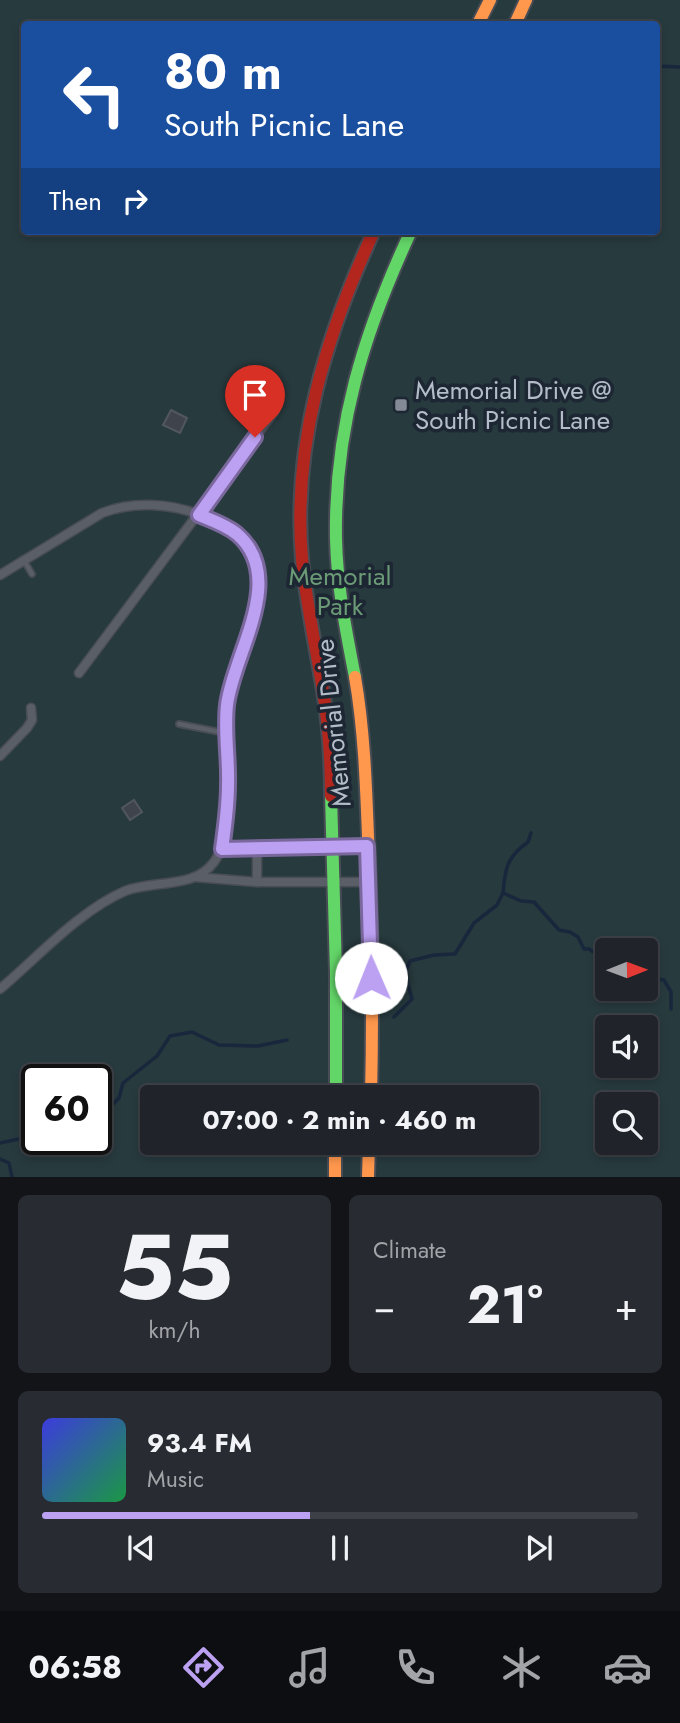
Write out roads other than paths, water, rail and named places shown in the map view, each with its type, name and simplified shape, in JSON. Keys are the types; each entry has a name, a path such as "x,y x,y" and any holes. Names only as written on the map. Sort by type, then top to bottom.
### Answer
{"main road":[{"path":"480,21 490,0"},
{"path":"516,21 526,0"},
{"name":"Memorial Drive","path":"337,1085 329,736 305,582 301,537 302,486 309,415 316,380 338,311 372,235"},
{"name":"Memorial Drive","path":"371,1085 367,846 360,710 340,592 337,485 345,413 363,342 385,285 409,235"},
{"path":"335,1155 335,1177"},
{"path":"368,1177 369,1155"}],"street":[{"path":"79,673 274,412"},
{"path":"0,575 102,513 119,506 163,506 199,515 229,528 243,540 252,555 258,579 256,608 229,690 226,733 228,785 222,849 212,866 195,877"},
{"path":"0,756 27,728 32,720 31,708"},
{"path":"222,849 367,846"},
{"path":"257,848 257,882"},
{"path":"0,989 102,903 140,886 195,877 257,882 368,882"}],"lane":[{"path":"23,559 32,574"},
{"path":"179,724 226,733"}],"waterway":[{"path":"660,66 680,67"},
{"path":"503,893 508,864 528,842 531,833"},
{"path":"394,1017 412,999 405,973 410,961 434,955 455,954 474,923 497,905 503,893 521,901 534,902 559,930 578,937 584,949 595,953"},
{"path":"658,979 664,980 671,992 671,1009"},
{"path":"112,1105 119,1098 123,1083 157,1056 170,1036 192,1032 219,1045 258,1046 287,1040"},
{"path":"0,1143 21,1138"},
{"path":"0,1159 9,1163 12,1177"}],"place":[{"name":"Memorial Drive @ South Picnic Lane","path":"401,405"}],"park label":[{"name":"Memorial Park","path":"340,591"}]}
